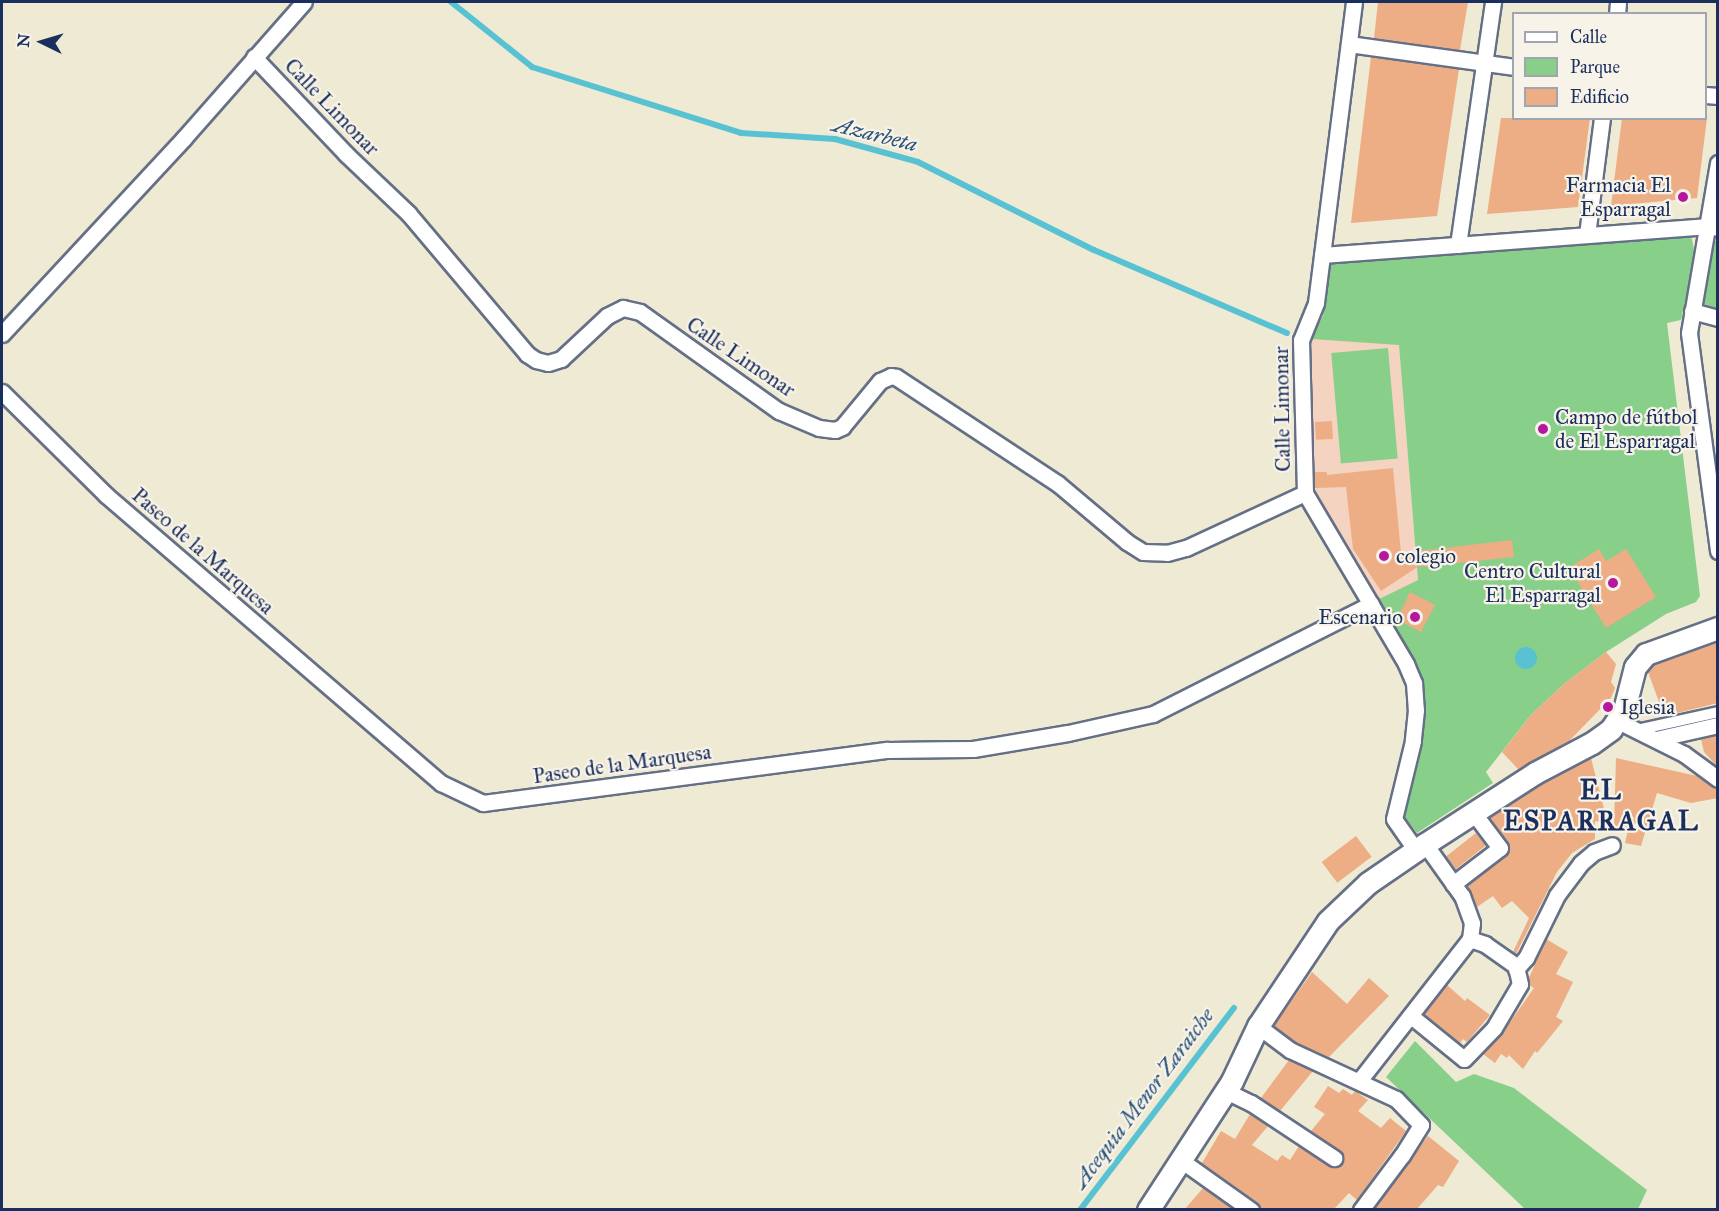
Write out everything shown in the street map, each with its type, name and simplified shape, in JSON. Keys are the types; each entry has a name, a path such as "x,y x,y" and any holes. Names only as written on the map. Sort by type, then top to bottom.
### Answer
{"main road":[{"path":"1151,1209 1226,1091 1258,1026 1328,921 1368,883 1420,847 1542,769 1592,743 1618,721 1624,710 1631,674 1639,660 1654,650 1718,628"}],"street":[{"path":"2,334 184,138 304,2"},
{"name":"Calle Limonar","path":"1354,2 1314,312 1301,340 1305,494 1406,664 1415,691 1413,741 1394,819 1462,896 1472,923 1470,939"},
{"path":"1458,245 1493,2"},
{"path":"1349,44 1512,67"},
{"name":"Calle Limonar","path":"254,57 346,154 408,213 527,354 536,360 548,363 561,360 608,316 623,308 640,312 770,405 819,428 835,430 842,427 880,381 891,376 896,377 1057,483 1127,542 1143,552 1167,553 1186,548 1305,494"},
{"path":"1587,234 1602,120"},
{"path":"1718,163 1713,227 1692,311 1689,333 1718,551"},
{"path":"1322,255 1587,234 1713,227"},
{"path":"1692,311 1718,318"},
{"name":"Paseo de la Marquesa","path":"2,392 106,495 441,783 483,803 888,750 973,749 1131,719 1153,714 1371,604"},
{"path":"1638,730 1718,712"},
{"path":"1618,721 1684,754 1718,779"},
{"path":"1656,739 1718,725"},
{"path":"1453,884 1500,848 1473,812"},
{"path":"1516,969 1526,958 1557,895 1581,863 1594,852 1612,845"},
{"path":"1359,1081 1470,939 1485,944 1516,969 1520,984 1494,1028 1464,1059 1411,1016"},
{"path":"1258,1026 1290,1050 1396,1099 1421,1125 1402,1155 1361,1209"},
{"path":"1226,1091 1251,1103 1334,1158"},
{"path":"1182,1161 1251,1209"}],"shaded area":[{"path":"1307,339 1399,344 1418,580 1377,600 1316,500"}],"green space":[{"path":"1681,233 1692,239 1695,256 1681,320 1667,323 1700,596 1696,602 1666,614 1606,652 1565,683 1531,715 1486,772 1493,783 1417,833 1404,816 1423,732 1423,690 1412,658 1377,600 1418,580 1399,345 1311,339 1323,316 1329,264"},
{"path":"1715,241 1718,241 1717,308 1704,304"},
{"path":"1388,348 1398,459 1341,464 1331,353"},
{"path":"1415,1041 1456,1082 1474,1074 1514,1088 1647,1190 1638,1209 1525,1209 1386,1077"}],"water":[{"path":"1526,647 1534,650 1537,658 1534,666 1526,669 1518,666 1515,658 1518,650"}],"building":[{"path":"1378,2 1468,2 1460,50 1374,38"},
{"path":"1371,57 1459,69 1437,216 1351,223"},
{"path":"1501,118 1590,120 1578,207 1487,214"},
{"path":"1622,120 1707,120 1697,198 1611,206"},
{"path":"1332,421 1333,439 1316,440 1315,422"},
{"path":"1393,468 1401,553 1512,540 1514,557 1421,567 1422,564 1381,591 1353,549 1346,487 1315,488 1314,472 1327,472 1327,475"},
{"name":"Centro Cultural El Esparragal","path":"1599,549 1606,561 1626,549 1656,597 1606,628 1569,568"},
{"name":"Escenario","path":"1410,592 1435,605 1421,632 1404,623 1401,611"},
{"path":"1718,642 1718,703 1677,713 1675,705 1662,710 1648,672 1654,665"},
{"path":"1606,652 1616,664 1611,682 1615,688 1611,698 1569,741 1518,769 1502,752 1531,715 1565,683"},
{"path":"1718,735 1718,767 1704,752 1701,739"},
{"path":"1591,758 1608,824 1595,821 1595,839 1572,853 1557,872 1516,954 1513,952 1529,918 1512,901 1502,908 1493,896 1477,907 1467,886 1509,851 1508,842 1489,818 1541,784"},
{"path":"1616,758 1697,776 1718,789 1718,798 1691,803 1657,793 1641,846 1625,843 1628,830 1614,826"},
{"path":"1476,833 1486,846 1456,869 1446,856"},
{"path":"1356,836 1372,857 1337,883 1322,862"},
{"path":"1546,939 1568,952 1556,974 1573,982 1556,1017 1563,1021 1537,1053 1535,1051 1523,1069 1509,1055 1507,1058 1501,1054 1495,1063 1483,1054 1501,1035 1534,988 1529,985 1529,978"},
{"path":"1312,972 1347,1004 1369,978 1389,996 1329,1057 1295,1042 1274,1026"},
{"path":"1447,985 1465,1001 1467,998 1490,1015 1467,1042 1463,1039 1460,1043 1424,1014"},
{"path":"1289,1060 1313,1071 1280,1111 1261,1098"},
{"path":"1328,1086 1339,1093 1343,1089 1352,1095 1355,1091 1368,1100 1358,1111 1381,1128 1390,1118 1406,1131 1357,1200 1349,1193 1334,1209 1261,1209 1257,1202 1202,1163 1221,1131 1235,1139 1250,1114 1268,1126 1252,1145 1277,1161 1282,1155 1290,1160 1299,1146 1329,1166 1339,1166 1344,1159 1342,1153 1311,1131 1325,1114 1314,1107"},
{"path":"1428,1136 1459,1161 1443,1187 1438,1185 1417,1209 1374,1209"},
{"path":"1203,1188 1233,1209 1185,1209"}],"waterway":[{"name":"Azarbeta","path":"451,2 532,67 741,133 835,139 918,162 1094,250 1287,333"},
{"name":"Acequia Menor Zaraiche","path":"1080,1210 1234,1008"}],"place":[{"name":"Farmacia El Esparragal","path":"1683,197"},
{"name":"Campo de fútbol de El Esparragal","path":"1543,429"},
{"name":"colegio","path":"1384,556"},
{"name":"Centro Cultural El Esparragal","path":"1613,583"},
{"name":"Escenario","path":"1415,617"},
{"name":"Iglesia","path":"1608,707"}],"district":[{"name":"EL ESPARRAGAL","path":"1601,804"}]}
